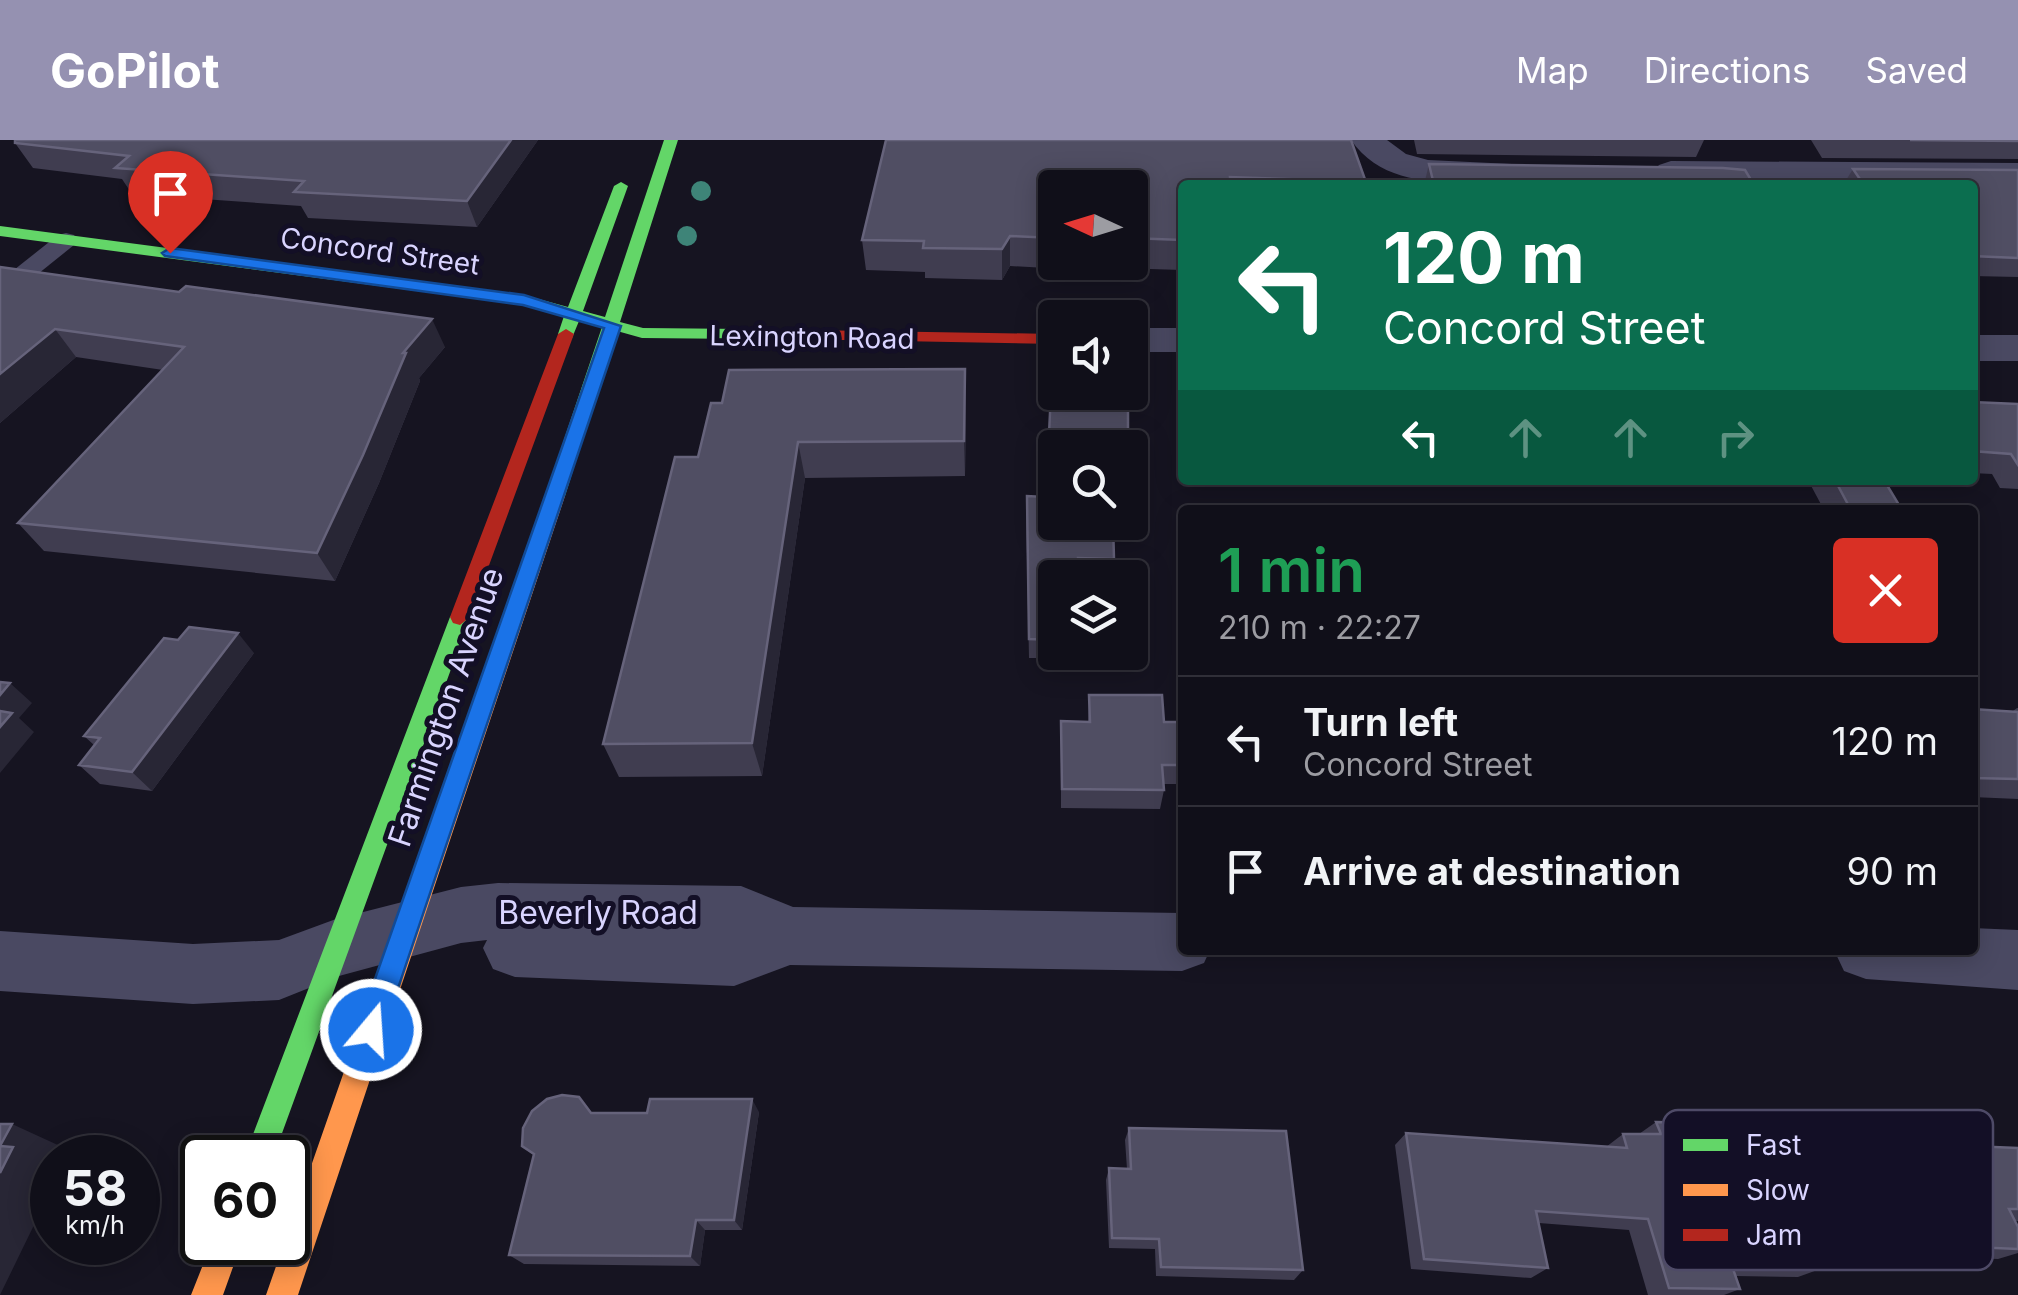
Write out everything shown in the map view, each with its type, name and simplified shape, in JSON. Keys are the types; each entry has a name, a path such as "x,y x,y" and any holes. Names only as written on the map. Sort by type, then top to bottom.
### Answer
{"main road":[{"name":"Farmington Avenue","path":"282,1295 613,326 671,140"},
{"name":"Farmington Avenue","path":"267,1135 632,157"},
{"name":"Concord Street","path":"0,231 524,300 573,312"},
{"name":"Lexington Road","path":"573,312 642,333 687,336 1038,339"},
{"path":"207,1295 218,1265"}],"street":[{"path":"1368,140 1381,155 1411,167 1542,171"},
{"path":"1641,172 2018,174"},
{"path":"1148,340 1178,340"},
{"path":"1978,348 2018,348"},
{"name":"Beverly Road","path":"0,960 193,974 278,970 336,948 404,931 484,946 734,957 790,936 1178,942"},
{"path":"1942,955 2018,960"}],"lane":[{"path":"0,293 66,240"}],"building":[{"path":"15,140 511,140 467,201 294,192 304,181 115,168 129,156"},
{"path":"886,140 1351,140 1365,180 1178,180 1178,240 1148,239 1148,170 1038,170 1038,237 1010,236 1002,249 923,248 924,241 862,240"},
{"path":"1429,164 1723,168 1745,170 1751,180 1433,180"},
{"path":"1853,169 2018,170 2018,258 1978,256 1978,180 1861,180"},
{"path":"0,267 179,292 186,286 432,319 403,353 363,455 317,553 18,523 184,347 55,329 0,374"},
{"path":"965,369 964,441 798,442 752,743 603,744 675,457 698,457 711,403 722,403 729,370"},
{"path":"1978,402 2018,404 2018,465 2011,454 1978,451"},
{"path":"1050,410 1128,410 1128,430 1049,430"},
{"path":"1838,485 1887,485 1899,505 1848,505"},
{"path":"1027,496 1038,497 1038,540 1113,540 1114,559 1038,560 1038,639 1029,639"},
{"path":"189,627 238,633 132,772 79,765 100,738 84,736 164,638 178,640"},
{"path":"0,682 10,683 0,695"},
{"path":"1089,695 1162,695 1164,722 1178,722 1178,765 1162,765 1164,790 1062,789 1061,721 1090,722"},
{"path":"1978,709 2018,712 2018,779 1978,778"},
{"path":"0,711 12,713 0,727"},
{"path":"562,1095 579,1097 591,1113 647,1113 650,1099 752,1099 734,1220 696,1220 690,1256 509,1255 534,1154 522,1146 523,1128 532,1111 547,1099"},
{"path":"1656,1122 1663,1122 1663,1268 1648,1219 1536,1211 1548,1268 1424,1259 1406,1133 1627,1148 1623,1134 1661,1134"},
{"path":"0,1124 12,1124 0,1146"},
{"path":"1129,1128 1286,1131 1303,1270 1161,1267 1159,1239 1112,1238 1109,1168 1131,1169"},
{"path":"0,1146 13,1147 0,1173"},
{"path":"1993,1147 2018,1148 2018,1209 2009,1209 2018,1227 2018,1249 1993,1248"},
{"path":"1664,1270 1733,1270 1740,1289 1669,1288"}],"traffic: fast":[{"path":"555,496 671,140"},
{"path":"566,334 621,186"},
{"path":"0,231 524,300 642,333 744,334"},
{"path":"267,1135 460,617"}],"traffic: slow":[{"path":"282,1295 555,496"},
{"path":"207,1295 218,1265"}],"traffic: jam":[{"path":"460,617 566,334"},
{"path":"744,334 1038,339"}],"route":[{"path":"170,253 524,300 613,326 371,1030"}]}
